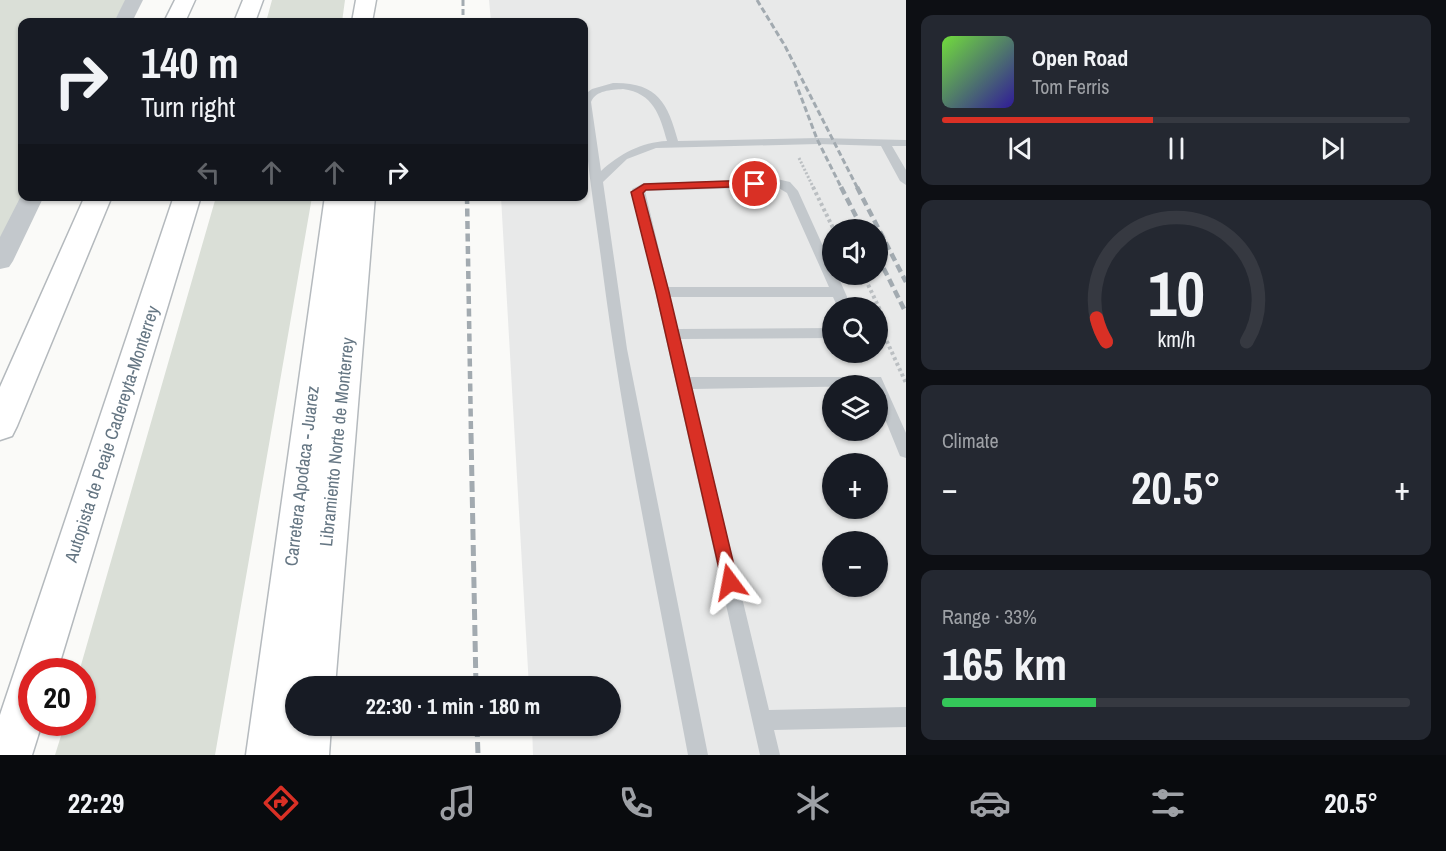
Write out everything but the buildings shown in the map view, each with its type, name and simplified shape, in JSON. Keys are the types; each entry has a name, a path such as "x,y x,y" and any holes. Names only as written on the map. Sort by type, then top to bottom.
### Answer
{"main road":[{"path":"177,18 185,0"},
{"path":"246,18 253,0"},
{"path":"363,18 366,0"},
{"path":"380,18 382,0"},
{"path":"0,426 97,201"},
{"name":"Autopista de Peaje Cadereyta-Monterrey","path":"40,658 186,201"},
{"name":"Carretera Apodaca - Juarez","path":"269,755 338,201"},
{"name":"Libramiento Norte de Monterrey","path":"314,676 362,201"},
{"path":"9,755 18,728"},
{"path":"306,755 308,736"}],"street":[{"path":"125,18 134,0"},
{"path":"0,261 30,201"}],"lane":[{"path":"588,97 595,90 621,86 646,92 656,100 663,111 673,143"},
{"path":"588,118 620,349 698,755"},
{"path":"596,182 622,157 640,148 673,143 906,143"},
{"path":"885,143 906,181"},
{"path":"770,755 638,189 777,183 786,185 792,191 841,297"},
{"path":"663,292 839,292"},
{"path":"672,334 822,333"},
{"path":"684,383 876,381 906,452"},
{"path":"762,720 906,717"}],"path":[{"path":"791,142 829,219"},
{"path":"868,285 881,312 883,333 906,383"}],"shaded area":[{"path":"0,0 126,0 116,18 18,18 20,201 0,240"},
{"path":"272,0 345,0 343,18 267,18"},
{"path":"489,0 906,0 906,755 533,755 532,736 621,736 621,676 528,676 501,201 588,201 588,18 491,18"},
{"path":"215,201 311,201 215,755 55,755 61,736 96,736 96,658 83,658"}],"railway":[{"path":"463,0 463,18"},
{"path":"757,0 785,46 858,189"},
{"path":"795,81 817,139 841,187"},
{"path":"841,187 857,219"},
{"path":"857,187 906,282"},
{"path":"467,201 471,434"},
{"path":"888,277 906,313"},
{"path":"471,433 476,676"},
{"path":"477,736 478,755"}],"route":[{"path":"730,582 663,292 637,192 638,189 644,187 755,184"}]}
